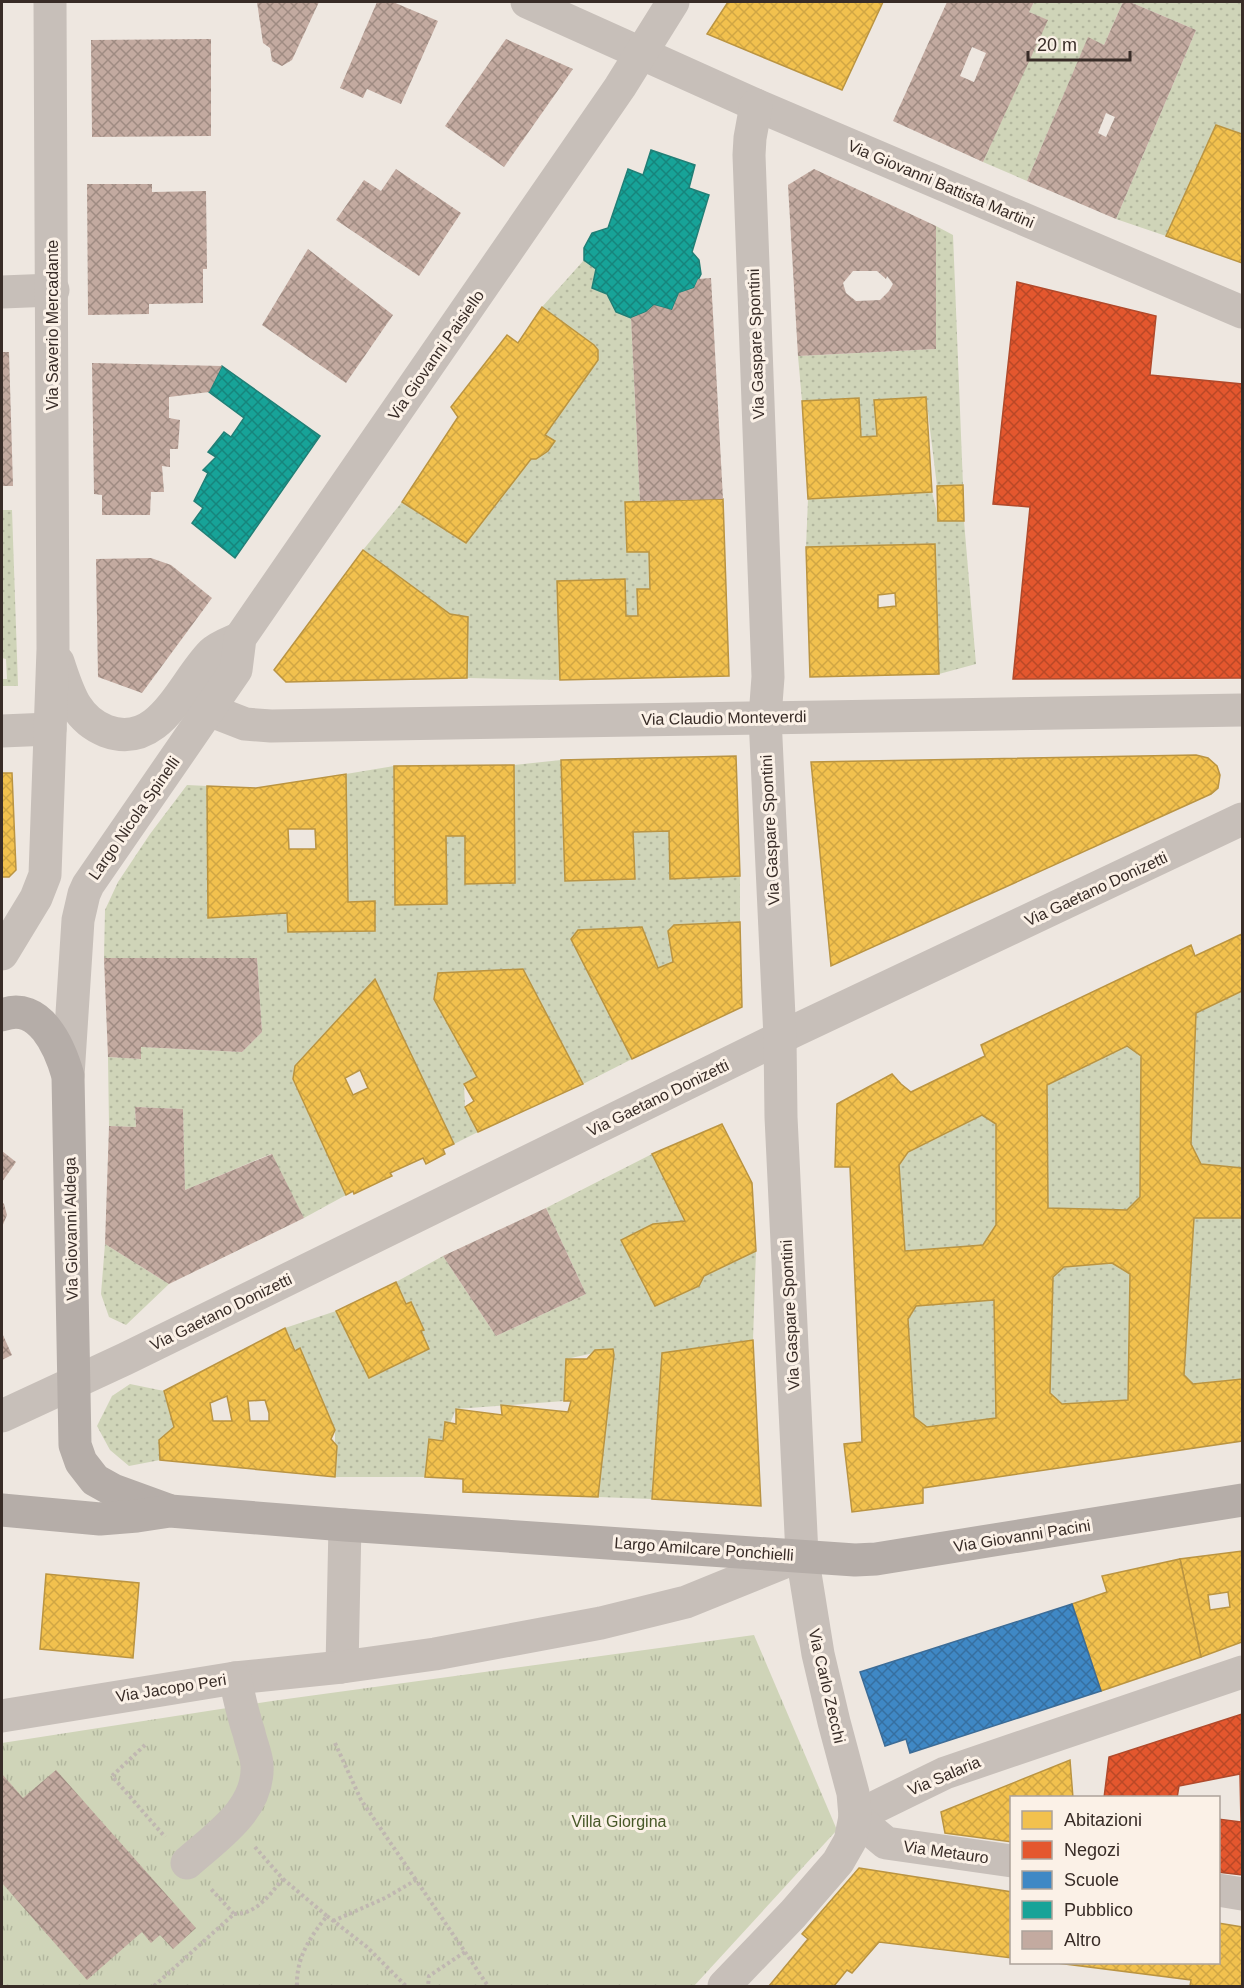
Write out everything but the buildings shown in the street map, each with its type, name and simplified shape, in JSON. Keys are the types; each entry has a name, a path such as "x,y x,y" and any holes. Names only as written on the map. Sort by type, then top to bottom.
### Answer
{"main road":[{"name":"Via Giovanni Aldega","path":"2,1015 23,1012 38,1021 48,1032 63,1058 68,1076 75,1445 86,1470 104,1486 170,1511"},
{"name":"Via Giovanni Pacini","path":"802,1555 833,1559 876,1559 1242,1500"},
{"path":"2,1510 100,1519 127,1518 170,1511"},
{"name":"Largo Amilcare Ponchielli","path":"170,1511 345,1525 802,1555"}],"street":[{"name":"Via Saverio Mercadante","path":"50,2 53,649"},
{"name":"Via Giovanni Battista Martini","path":"527,2 756,105 1242,312"},
{"name":"Via Giovanni Paisiello","path":"209,710 236,670 240,638 613,97 673,2"},
{"name":"Via Gaspare Spontini","path":"756,105 749,155 768,677 765,717 802,1555"},
{"path":"2,292 53,290"},
{"path":"53,649 69,696 83,717 102,729 127,735 144,731 154,724 171,707 213,652 240,638"},
{"path":"2,954 36,898 45,875 53,649"},
{"name":"Via Claudio Monteverdi","path":"209,710 245,724 264,726 1242,710"},
{"name":"Largo Nicola Spinelli","path":"68,1076 76,942 84,894 98,869 209,710"},
{"path":"2,731 50,729"},
{"name":"Via Gaetano Donizetti","path":"2,1416 780,1038 1242,819"},
{"path":"342,1667 345,1525"},
{"name":"Largo Amilcare Ponchielli","path":"342,1667 435,1654 655,1611 703,1596 802,1555"},
{"name":"Via Carlo Zecchi","path":"802,1555 815,1643 853,1793 855,1817"},
{"name":"Via Jacopo Peri","path":"2,1716 235,1678 342,1667"},
{"name":"Via Salaria","path":"855,1817 945,1773 1242,1672"},
{"path":"187,1863 233,1822 252,1798 257,1781 257,1762 235,1678"},
{"path":"724,1986 793,1914 838,1862 850,1841 855,1817"},
{"name":"Via Metauro","path":"855,1817 886,1843 1010,1861"},
{"path":"1220,1890 1242,1894"}],"path":[{"path":"335,1743 362,1800 488,1986"},
{"path":"145,1745 112,1776 234,1914"},
{"path":"233,1822 283,1879 367,1947 406,1986"},
{"path":"154,1986 234,1914 246,1914 259,1906 283,1879"},
{"path":"333,1921 385,1898 416,1880"},
{"path":"297,1986 296,1973 302,1954 313,1934 327,1916"},
{"path":"428,1986 429,1976 465,1952"}],"green space":[{"path":"1034,2 1123,2 1104,45 1088,38 1027,181 983,162 1047,20 1029,12"},
{"path":"1130,2 1242,2 1242,134 1216,125 1166,236 1116,219 1196,30"},
{"path":"936,226 953,235 963,485 937,486 926,397 875,400 877,436 861,437 858,398 802,401 798,356 936,349"},
{"path":"584,260 596,269 608,294 631,318 640,501 625,502 627,552 649,552 650,589 637,590 638,616 626,616 557,582 560,680 467,678 467,617 450,614 363,550 402,502 466,543 598,360 598,350 542,307"},
{"path":"932,492 939,521 964,521 976,664 939,674 935,544 806,547 808,499"},
{"path":"2,510 12,510 18,686 2,686 2,679 7,679 6,659 2,658"},
{"path":"561,760 565,881 634,879 633,832 669,831 670,879 740,876 740,922 675,925 673,962 658,968 642,927 578,930 632,1059 583,1084 523,969 438,973 434,999 477,1077 464,1084 465,1107 478,1132 454,1144 375,980 295,1066 293,1080 346,1195 304,1218 271,1154 185,1190 183,1109 135,1107 136,1127 109,1126 108,1057 141,1059 141,1047 242,1052 262,1032 257,958 104,958 105,910 118,882 187,785 207,786 208,918 287,913 288,932 348,902 346,774 394,766 447,904 446,836 465,836 466,884 515,883 514,765"},
{"path":"1242,991 1242,1168 1201,1164 1191,1144 1196,1013"},
{"path":"1127,1046 1141,1056 1140,1197 1127,1210 1048,1208 1047,1085"},
{"path":"982,1115 996,1124 996,1225 983,1245 905,1251 899,1165 908,1152"},
{"path":"652,1154 685,1221 653,1224 621,1240 655,1306 699,1286 704,1276 756,1251 753,1340 662,1354 652,1499 598,1497 613,1349 566,1359 564,1401 456,1409 443,1441 429,1440 425,1477 335,1477 335,1430 285,1328 336,1311 369,1378 429,1349 396,1282 443,1256 496,1336 586,1294 546,1208"},
{"path":"1194,1218 1242,1218 1242,1379 1193,1384 1184,1375"},
{"path":"105,1244 169,1284 126,1325 109,1317 101,1294"},
{"path":"1112,1263 1130,1274 1128,1400 1062,1404 1050,1393 1053,1277 1064,1267"},
{"path":"994,1300 996,1418 927,1427 914,1417 908,1320 916,1306"},
{"path":"130,1384 164,1391 174,1427 159,1440 160,1460 129,1466 110,1450 97,1426 112,1396"},
{"name":"Villa Giorgina","path":"754,1635 837,1830 694,1986 2,1986 2,1743 272,1701"}]}
